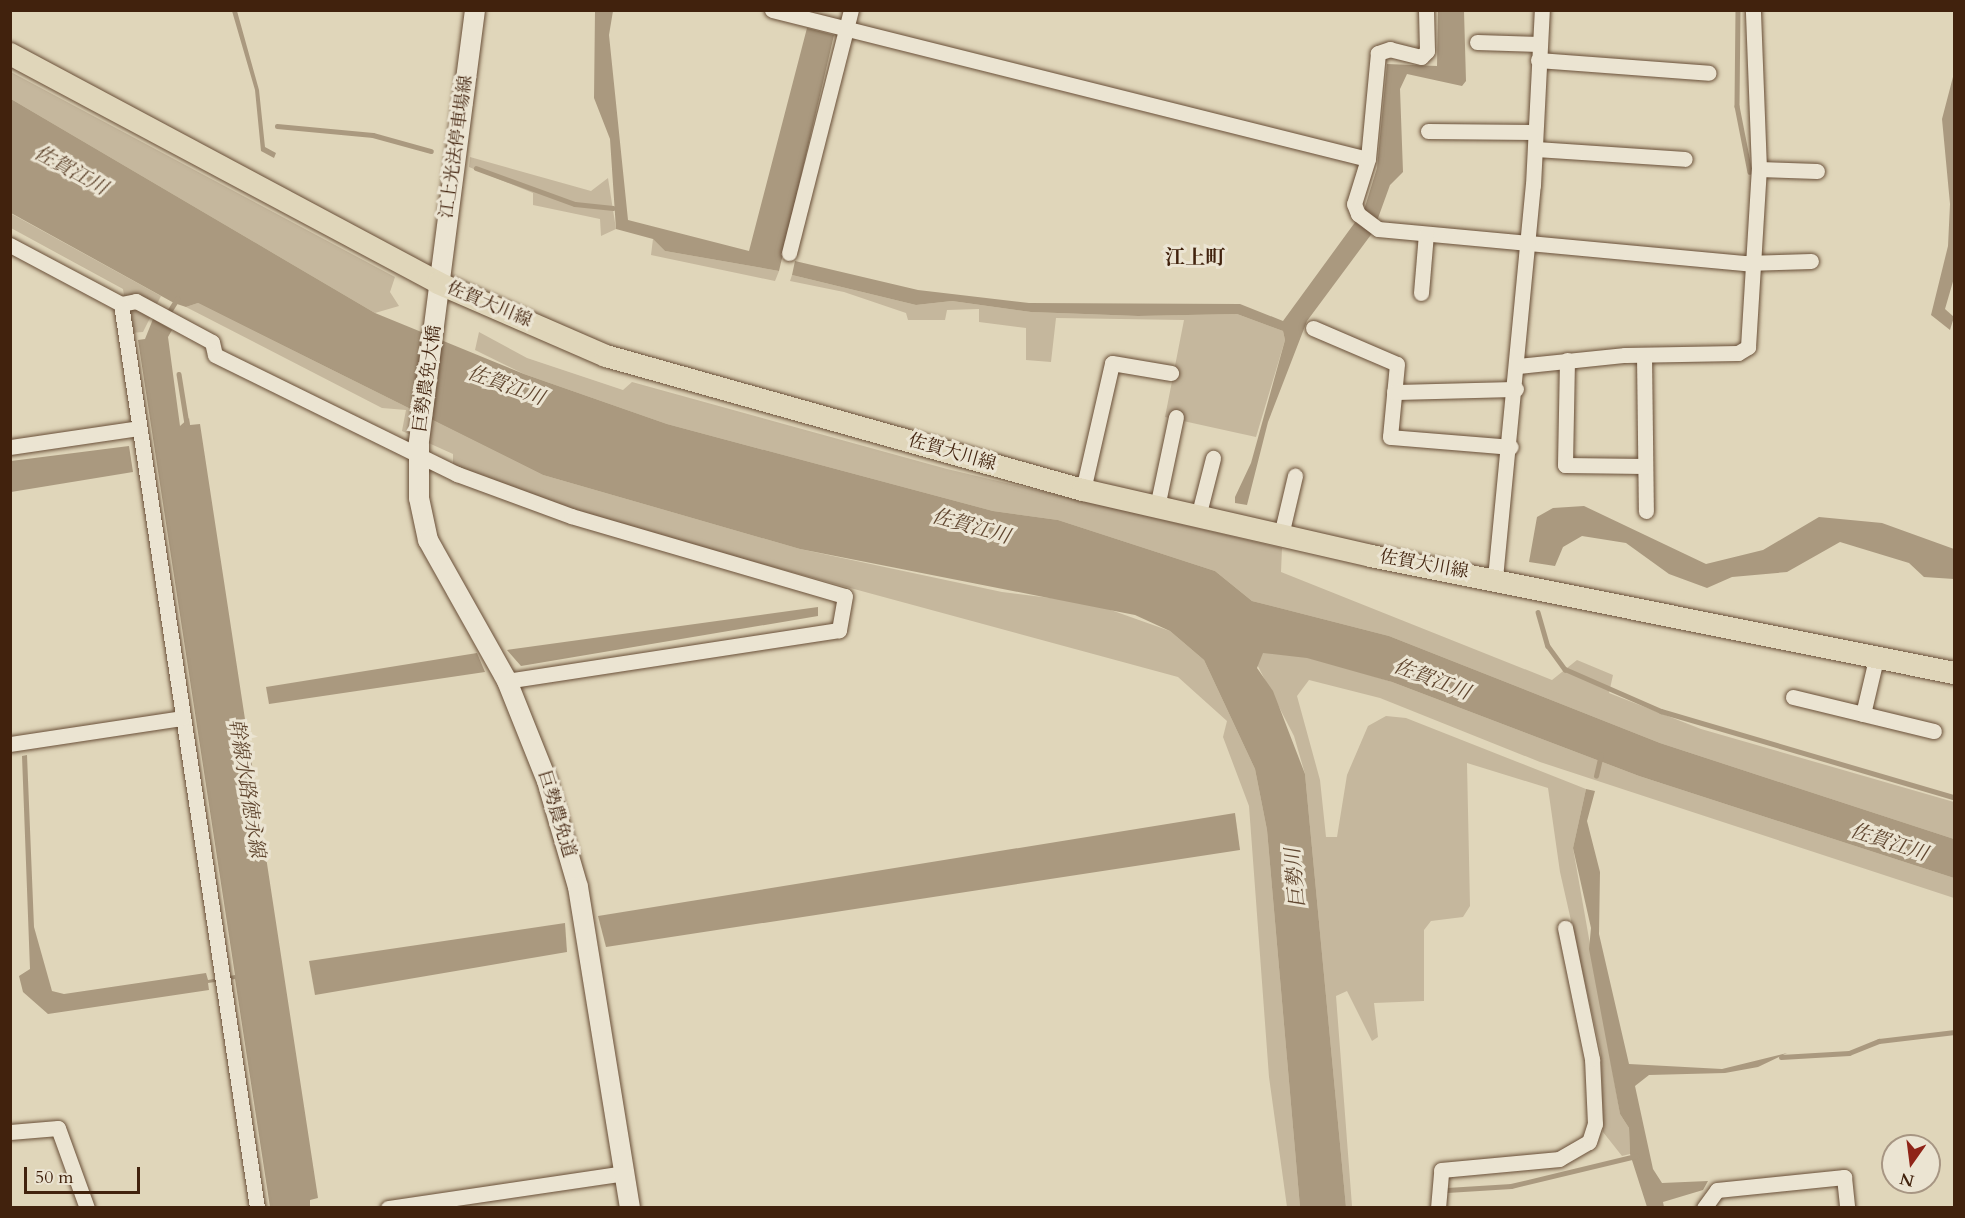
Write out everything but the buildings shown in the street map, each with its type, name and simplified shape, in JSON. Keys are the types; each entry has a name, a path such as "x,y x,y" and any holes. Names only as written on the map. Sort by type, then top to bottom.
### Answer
{"main road":[{"name":"佐賀大川線","path":"10,54 438,283 606,356 1083,490 1281,535 1877,655 1954,673"}],"street":[{"name":"江上光法停車場線","path":"437,314 438,283 475,10"},
{"path":"772,10 1368,159"},
{"path":"789,253 851,10"},
{"path":"1426,10 1426,51 1421,57 1390,49 1378,53 1368,159 1354,204 1358,214 1378,229 1754,261 1811,261"},
{"path":"1495,578 1516,389 1526,242 1536,149 1534,132 1542,10"},
{"path":"1518,366 1644,354 1738,353 1748,347 1759,169 1753,10"},
{"path":"1477,42 1709,73"},
{"path":"1428,131 1534,132"},
{"path":"1536,149 1685,159"},
{"path":"1759,169 1817,171"},
{"path":"1421,293 1426,234"},
{"path":"10,245 121,304 136,301 154,310 212,342 215,355 369,435 420,450 571,516 845,596 839,630 507,681"},
{"path":"121,304 257,1208"},
{"name":"巨勢農免大橋","path":"420,450 437,314"},
{"path":"1313,328 1397,364 1390,437 1510,447"},
{"path":"1644,354 1646,511"},
{"path":"1567,360 1565,465 1645,466"},
{"path":"1083,490 1112,363 1171,373"},
{"path":"1394,392 1516,389"},
{"path":"1157,507 1176,417"},
{"path":"10,447 138,428"},
{"name":"巨勢農免道","path":"420,450 419,498 428,540 507,681 548,781 578,887 630,1208"},
{"path":"1198,517 1213,458"},
{"path":"1281,535 1296,476"},
{"path":"1863,714 1877,655"},
{"path":"1792,697 1934,731"},
{"path":"10,744 182,718"},
{"path":"1438,1208 1441,1170 1559,1159 1588,1142 1595,1124 1592,1059 1565,928"},
{"path":"10,1132 58,1128 87,1208"},
{"path":"388,1208 624,1173"},
{"path":"1704,1208 1717,1190 1844,1177 1847,1208"}],"shaded area":[{"path":"11,72 395,277 390,292 399,306 375,313 11,99"},
{"path":"470,157 591,191 608,178 616,229 601,236 600,219 533,205 533,193 469,167"},
{"path":"10,213 161,296 143,332 130,333 123,289 11,228"},
{"path":"653,239 665,251 779,271 775,281 651,255"},
{"path":"792,275 916,305 952,301 1031,312 1138,316 1237,314 1283,331 1285,340 1256,437 1165,417 1184,320 1056,318 1051,362 1026,360 1026,328 979,322 979,309 947,310 945,320 908,320 906,313 844,292 790,281"},
{"path":"198,303 543,475 800,549 1002,592 1091,603 1170,631 1204,660 1255,769 1267,830 1300,1207 1287,1207 1269,1077 1249,806 1223,737 1227,721 1178,677 574,513 453,466 453,454 402,431 406,410 382,408 186,307"},
{"path":"479,332 527,358 623,390 632,382 947,469 1282,548 1281,572 1552,680 1577,660 1613,675 1609,693 1701,729 1954,802 1954,839 1660,743 1389,636 1252,601 1215,571 1058,520 993,511 667,424 524,374 475,350"},
{"path":"1262,641 1392,682 1639,776 1954,878 1954,898 1540,762 1380,698 1309,680 1297,696 1320,780 1326,837 1337,837 1347,775 1368,726 1386,716 1406,718 1586,789 1573,848 1620,1114 1629,1128 1630,1154 1622,1156 1603,1132 1601,1053 1560,872 1548,788 1467,763 1470,906 1463,917 1431,921 1424,930 1424,1001 1374,1003 1378,1037 1372,1041 1347,991 1336,996 1352,1206 1358,1207 1346,1207 1305,774 1294,736 1248,647"}],"water":[{"path":"232,11 237,11 259,90 265,147 276,153 274,158 261,151 255,90"},
{"path":"595,11 613,11 609,35 628,220 749,251 807,28 834,35 779,271 665,251 653,239 616,229 610,139 594,98"},
{"path":"1438,11 1464,11 1466,81 1462,86 1407,74 1400,89 1403,172 1390,185 1373,232 1307,321 1268,422 1247,505 1235,503 1235,497 1251,463 1285,340 1283,331 1237,314 1138,316 1031,312 952,301 916,305 792,275 795,261 918,290 1029,303 1240,304 1283,321 1364,210 1377,168 1387,64 1437,66"},
{"path":"1954,73 1954,278 1945,309 1954,317 1950,330 1931,315 1948,246 1950,204 1942,119"},
{"path":"11,99 375,313 524,374 667,424 993,511 1058,520 1215,571 1252,601 1389,636 1660,743 1954,839 1954,878 1639,776 1392,682 1307,658 1263,653 1257,668 1273,691 1305,774 1346,1207 1300,1207 1267,830 1255,769 1204,660 1170,631 1135,615 800,549 543,475 198,303 186,307 174,303 11,213"},
{"path":"153,319 172,330 168,337 180,426 189,418 190,425 200,424 318,1198 310,1200 310,1207 270,1207 235,979 208,983 209,990 48,1014 23,992 19,976 30,969 22,756 27,755 34,927 52,991 64,994 206,973 208,980 235,975 138,340 145,339"},
{"path":"129,446 133,472 11,492 11,461"},
{"path":"1584,506 1706,564 1763,550 1819,517 1882,523 1954,549 1954,579 1924,577 1909,563 1840,542 1787,572 1732,577 1707,588 1669,574 1626,543 1582,536 1563,547 1555,566 1529,562 1537,517 1553,508"},
{"path":"818,607 818,616 521,666 507,650"},
{"path":"477,653 485,672 269,704 266,687"},
{"path":"1586,789 1595,791 1587,821 1600,872 1599,934 1629,1064 1722,1069 1787,1053 1758,1067 1725,1073 1649,1075 1635,1086 1653,1169 1662,1183 1708,1181 1703,1190 1663,1202 1664,1207 1647,1207 1630,1154 1629,1128 1620,1114 1589,949 1591,928 1573,848"},
{"path":"1235,813 1240,850 606,947 598,916"},
{"path":"565,923 567,952 315,995 309,961"}],"waterway":[{"path":"1738,10 1737,106 1750,172"},
{"path":"277,126 373,135 431,151"},
{"path":"476,168 575,204 613,208"},
{"path":"167,315 177,299"},
{"name":"幹線水路徳永線","path":"179,374 187,424"},
{"path":"1538,612 1548,646 1565,669 1661,711 1954,797"},
{"path":"1596,776 1601,755"},
{"path":"1781,1057 1849,1053 1879,1041 1954,1032"},
{"path":"1447,1190 1511,1186 1636,1156"}],"district":[{"name":"江上町","path":"1195,257"}],"water label":[{"name":"佐賀江川","path":"71,170"},
{"name":"佐賀江川","path":"506,385"},
{"name":"佐賀江川","path":"971,526"},
{"name":"佐賀江川","path":"1432,679"},
{"name":"佐賀江川","path":"1889,842"},
{"name":"巨勢川","path":"1295,878"}]}
